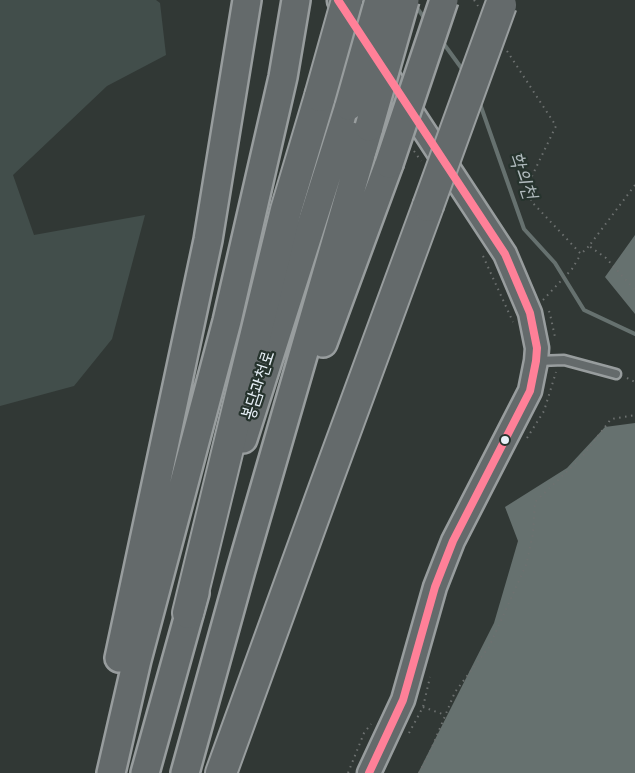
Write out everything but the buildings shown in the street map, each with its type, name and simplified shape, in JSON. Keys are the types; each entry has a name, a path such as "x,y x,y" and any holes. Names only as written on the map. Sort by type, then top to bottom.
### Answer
{"highway":[{"path":"93,773 208,240 247,0"},
{"path":"111,773 137,660 227,321 283,77 296,0"},
{"path":"188,614 286,210 347,0"},
{"name":"봉담과천로","path":"145,773 188,614 349,106 379,0"},
{"name":"봉담과천로","path":"185,773 405,0"},
{"name":"봉담과천로","path":"241,570 389,164 444,0"},
{"path":"221,773 428,206 492,3"}],"main road":[{"path":"338,0 505,254 530,313 537,348 547,361 453,541 435,587 403,700 369,773"}],"lane":[{"path":"547,361 564,360 616,374"}],"path":[{"path":"506,48 556,126 532,176 531,201 580,254"},
{"path":"543,301 572,269 580,254 590,247 635,185"},
{"path":"590,247 606,258 635,290"},
{"path":"526,441 544,411 557,368 547,361"},
{"path":"419,773 455,692 489,646 526,566 533,534 535,502 582,457 611,419 635,415"},
{"path":"408,735 423,707 430,675"},
{"path":"423,707 445,716"}],"shaded area":[{"path":"0,0 156,0 160,3 166,55 107,86 13,175 34,235 145,215 112,339 74,386 0,406"},
{"path":"635,235 635,314 605,277"},
{"path":"635,423 635,773 418,773 494,623 518,541 505,507 567,468 605,427"}],"waterway":[{"name":"학의천","path":"414,4 426,20"},
{"name":"학의천","path":"441,40 465,73"},
{"name":"학의천","path":"479,101 524,229 555,263 584,310 635,334"}],"transit line":[{"path":"338,0 505,254 530,313 537,348 530,391 453,541 435,587 403,700 369,773"}]}
